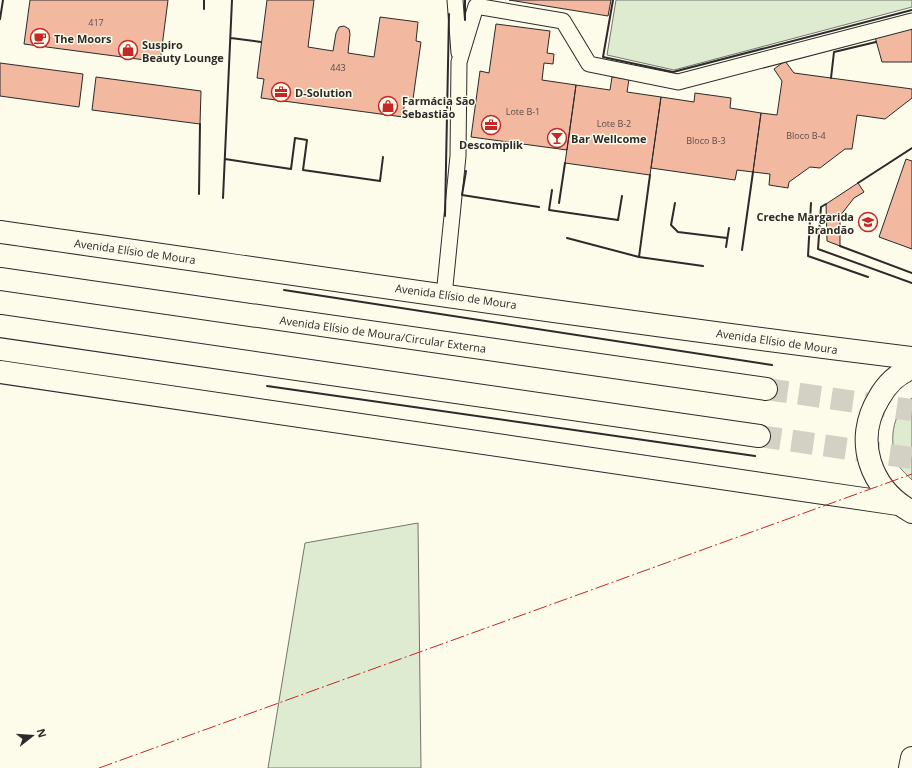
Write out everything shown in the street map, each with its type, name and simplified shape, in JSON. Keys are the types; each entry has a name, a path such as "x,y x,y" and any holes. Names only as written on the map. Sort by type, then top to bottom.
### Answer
{"main road":[{"name":"Avenida Elísio de Moura","path":"0,232 791,344 912,358"},
{"name":"Avenida Elísio de Moura/Circular Externa","path":"0,278 766,389"},
{"path":"0,326 759,436"},
{"path":"905,508 880,485 869,460 866,434 872,408 886,386 906,370 912,368"},
{"path":"0,372 905,508"},
{"path":"910,768 912,758"}],"lane":[{"path":"444,296 458,156 459,62 455,0"},
{"path":"459,62 476,6 563,21 589,64 678,82 912,21"}],"green space":[{"path":"616,0 912,0 912,7 674,70 607,55"},
{"path":"912,398 912,480 899,466 893,448 893,439 896,420 905,404"},
{"path":"418,523 421,768 268,768 305,543"}],"building":[{"path":"30,0 168,0 160,62 24,44"},
{"path":"267,0 314,0 308,47 333,51 336,33 339,27 344,26 349,29 350,34 348,53 374,57 380,17 418,22 416,41 421,42 413,99 405,98 403,117 261,98 264,79 257,78"},
{"path":"509,0 611,0 608,16"},
{"path":"496,24 550,31 547,53 554,54 553,64 544,63 542,80 576,85 567,150 471,137 480,71 489,73"},
{"path":"910,28 912,30 912,62 882,62 875,37"},
{"path":"785,61 794,73 912,89 912,98 885,119 857,115 852,149 845,149 820,168 810,167 789,182 788,188 769,185 770,174 753,172 761,113 777,115 782,81 774,69"},
{"path":"0,63 83,74 79,107 0,96"},
{"path":"96,77 201,91 200,124 92,110"},
{"path":"612,77 629,79 627,92 661,97 650,175 565,163 576,85 610,90"},
{"path":"695,93 731,98 730,108 761,113 753,172 737,170 735,180 651,168 661,97 694,102"},
{"path":"906,159 912,161 912,249 879,237"},
{"path":"858,183 864,192 854,198 840,216 840,246 827,241 826,204"}],"tunnel":[{"path":"766,389 912,410"},
{"path":"759,436 912,458"}],"wall":[{"path":"0,19 3,0"},
{"path":"204,0 204,9"},
{"path":"223,198 232,0"},
{"path":"465,0 465,20"},
{"path":"613,0 603,57 673,72 912,10"},
{"path":"445,216 449,14"},
{"path":"231,38 261,42"},
{"path":"831,78 834,52 876,42"},
{"path":"199,194 200,124"},
{"path":"225,159 291,169 295,138 307,140 303,170 380,181 383,157"},
{"path":"858,183 912,148"},
{"path":"559,203 565,163"},
{"path":"466,171 462,195 539,207"},
{"path":"742,250 753,172"},
{"path":"639,257 650,175"},
{"path":"552,190 549,210 618,220 622,196"},
{"path":"675,203 671,225 678,232 727,238"},
{"path":"811,203 808,256 868,277"},
{"path":"826,204 821,207 818,249 912,283"},
{"path":"726,247 729,228"},
{"path":"567,238 639,257 703,266"},
{"path":"840,246 912,273"},
{"path":"284,290 772,365"},
{"path":"267,386 755,456"}],"power":[{"path":"99,768 912,474"}],"place":[{"name":"The Moors","path":"40,38"},
{"name":"Suspiro Beauty Lounge","path":"128,50"},
{"name":"D-Solution","path":"281,92"},
{"name":"Farmácia São Sebastião","path":"388,106"},
{"name":"Descomplik","path":"491,125"},
{"name":"Bar Wellcome","path":"557,138"},
{"name":"Creche Margarida Brandão","path":"868,222"}]}
